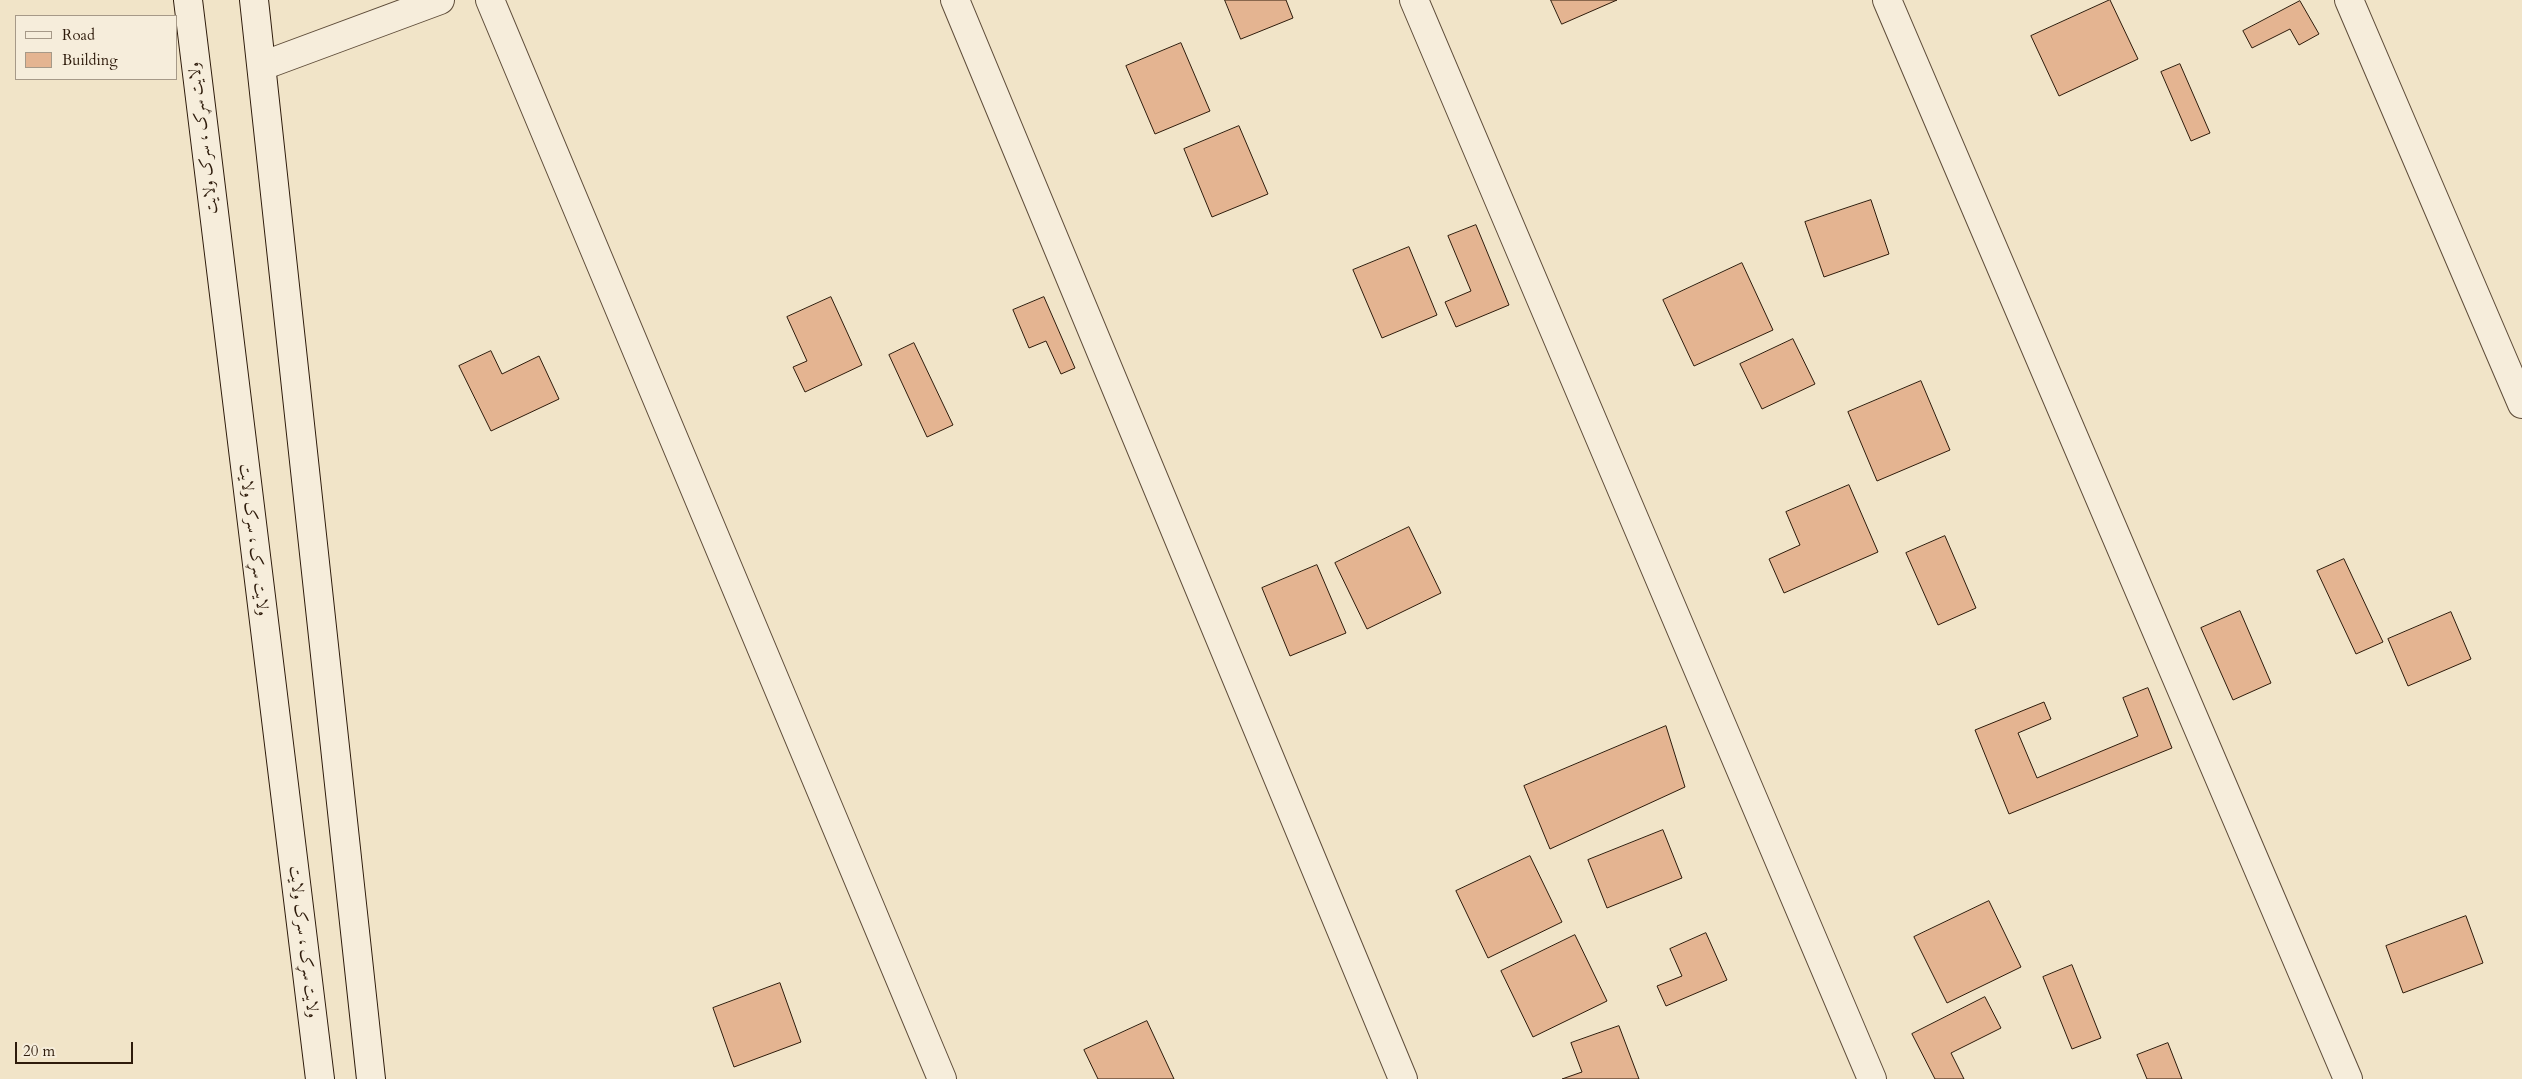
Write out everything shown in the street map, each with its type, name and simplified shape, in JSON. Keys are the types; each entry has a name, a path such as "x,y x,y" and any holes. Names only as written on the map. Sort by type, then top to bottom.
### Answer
{"street":[{"name":"ولایت سړک ، سرک ولایت","path":"188,0 320,1079"},
{"path":"254,0 371,1079"},
{"path":"262,66 440,0"},
{"path":"490,0 942,1079"},
{"path":"954,0 1403,1079"},
{"path":"1414,0 1872,1079"},
{"path":"1887,0 2348,1079"},
{"path":"2349,0 2522,404"}],"building":[{"path":"1225,0 1286,0 1293,18 1241,39"},
{"path":"1551,0 1617,0 1562,24"},
{"path":"2110,0 2138,59 2059,96 2031,36"},
{"path":"2300,1 2319,34 2299,45 2290,29 2252,48 2243,31"},
{"path":"1181,43 1210,111 1155,134 1126,66"},
{"path":"2180,64 2210,133 2191,141 2161,72"},
{"path":"1239,126 1268,194 1212,217 1184,149"},
{"path":"1871,200 1889,254 1824,277 1805,222"},
{"path":"1476,225 1509,305 1456,327 1445,302 1471,291 1448,236"},
{"path":"1409,247 1437,315 1382,338 1353,270"},
{"path":"1742,263 1773,330 1694,366 1663,300"},
{"path":"831,297 862,365 805,392 793,367 807,361 787,317"},
{"path":"1044,297 1075,368 1061,374 1046,341 1029,348 1013,310"},
{"path":"1793,339 1815,384 1762,409 1740,364"},
{"path":"914,343 953,425 927,437 889,355"},
{"path":"491,351 502,374 539,356 559,399 491,431 459,366"},
{"path":"1921,381 1950,450 1877,481 1848,412"},
{"path":"1849,485 1878,552 1784,593 1769,559 1800,545 1786,512"},
{"path":"1409,527 1441,593 1367,629 1335,563"},
{"path":"1945,536 1976,608 1938,625 1906,553"},
{"path":"2344,559 2383,642 2356,654 2317,571"},
{"path":"1317,565 1346,633 1290,656 1262,588"},
{"path":"2240,611 2271,683 2233,700 2201,628"},
{"path":"2451,612 2471,659 2408,686 2388,639"},
{"path":"2148,688 2172,748 2009,814 1975,730 2044,702 2051,719 2018,733 2037,778 2138,736 2123,698"},
{"path":"1666,726 1685,787 1550,849 1524,786"},
{"path":"1663,830 1682,878 1607,908 1588,860"},
{"path":"1530,856 1562,922 1488,958 1456,891"},
{"path":"1989,901 2021,967 1947,1003 1914,937"},
{"path":"2466,916 2483,963 2403,993 2386,946"},
{"path":"1706,933 1727,980 1666,1006 1657,986 1682,976 1670,949"},
{"path":"1575,935 1607,1001 1533,1037 1501,971"},
{"path":"2072,965 2101,1038 2072,1049 2043,977"},
{"path":"780,983 801,1042 734,1067 713,1008"},
{"path":"1985,997 2001,1028 1951,1053 1964,1079 1935,1079 1912,1034"},
{"path":"1147,1021 1174,1079 1098,1079 1084,1050"},
{"path":"1619,1026 1639,1079 1562,1079 1582,1072 1571,1043"},
{"path":"2168,1043 2182,1079 2147,1079 2137,1055"}]}
